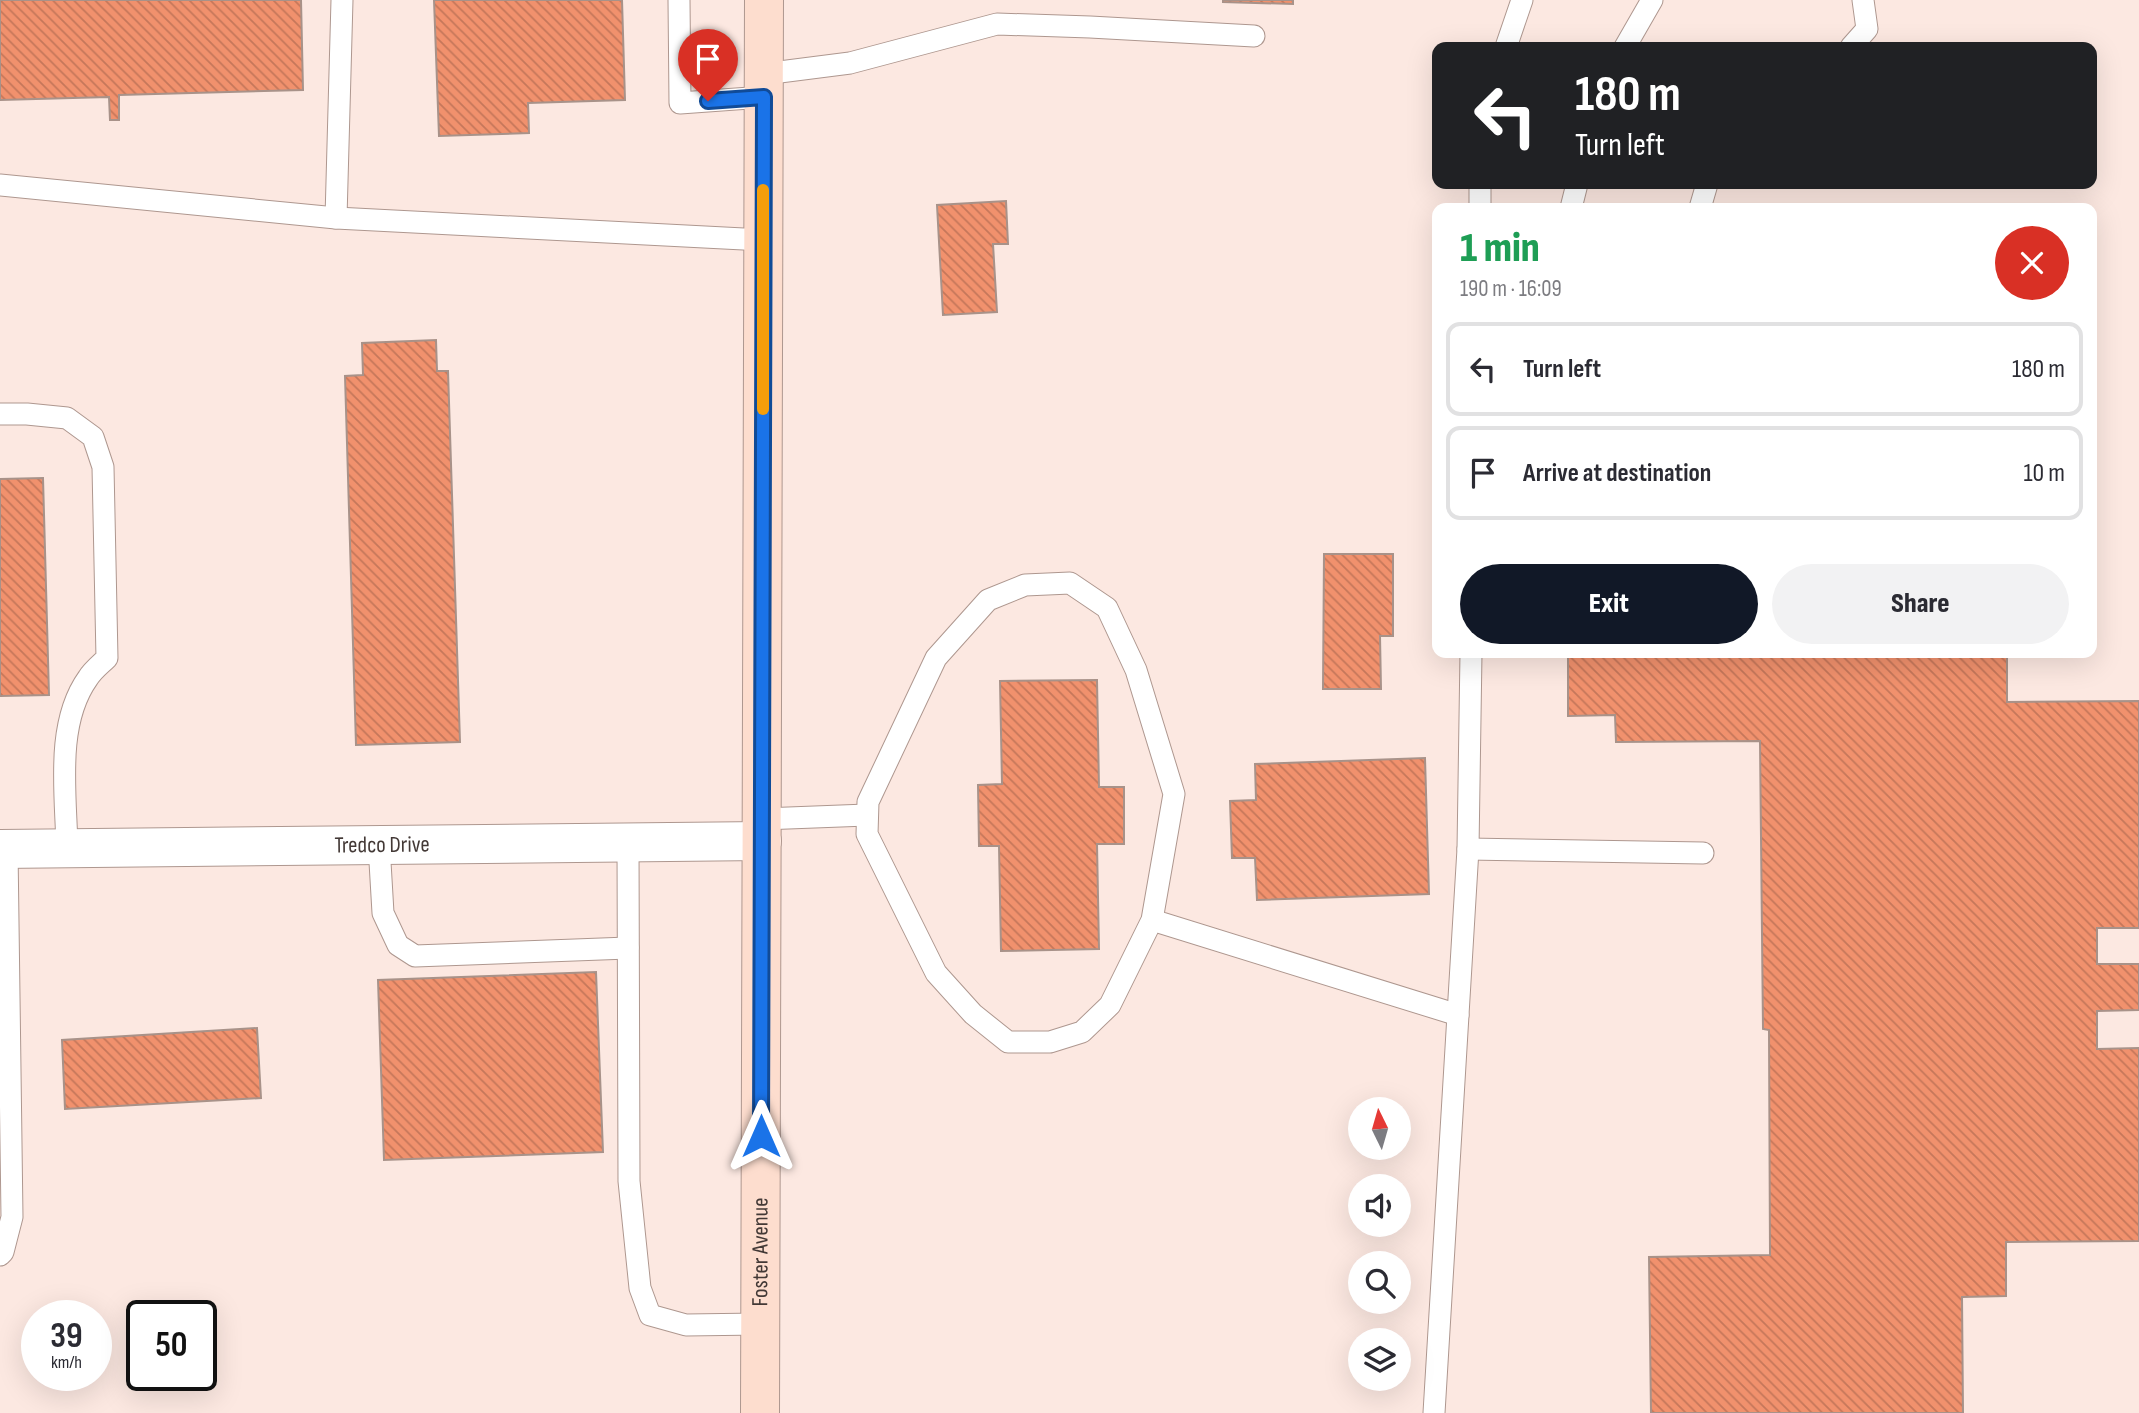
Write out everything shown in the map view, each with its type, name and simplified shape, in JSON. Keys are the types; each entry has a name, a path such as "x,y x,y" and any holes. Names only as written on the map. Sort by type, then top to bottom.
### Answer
{"main road":[{"name":"Foster Avenue","path":"760,1413 764,0"}],"street":[{"name":"Tredco Drive","path":"3,849 628,843 762,830"}],"lane":[{"path":"336,218 342,0"},
{"path":"679,0 680,103 764,85 997,24 1254,36"},
{"path":"1508,42 1522,0"},
{"path":"1628,42 1652,0"},
{"path":"1855,42 1867,29 1863,0"},
{"path":"0,184 336,218 763,240"},
{"path":"0,414 66,418 93,437 103,467 107,658 88,678 71,711 66,734 67,848"},
{"path":"1070,583 1107,608 1136,670 1174,794 1152,920 1110,1005 1082,1032 1051,1042 1008,1042 973,1014 936,973 867,834 868,802 936,658 988,600 1025,584 1070,583"},
{"path":"1434,1413 1468,849 1471,658"},
{"path":"762,830 867,815"},
{"path":"628,843 629,1181 640,1288 650,1315 686,1325 760,1324"},
{"path":"379,845 383,914 398,945 415,956 628,948"},
{"path":"0,1255 4,1252 12,1217 3,849"},
{"path":"1468,849 1703,853"},
{"path":"1152,920 1458,1015"}],"building":[{"path":"0,0 301,0 303,90 119,95 119,120 110,120 109,97 0,100"},
{"path":"434,0 622,0 625,100 528,103 529,133 439,136"},
{"path":"1293,0 1293,4 1223,2"},
{"path":"1006,201 1008,244 993,244 997,312 943,315 937,205"},
{"path":"436,340 437,371 448,371 460,742 356,745 345,376 363,375 362,343"},
{"path":"43,478 49,695 0,696 0,479"},
{"path":"1324,554 1393,554 1393,636 1380,636 1381,689 1323,689"},
{"path":"1568,658 2007,658 2007,702 2139,701 2139,928 2097,928 2097,964 2139,964 2139,1010 2097,1011 2097,1049 2139,1048 2139,1241 2006,1242 2006,1296 1962,1297 1963,1413 1651,1413 1649,1257 1770,1255 1769,1030 1763,1029 1760,741 1616,742 1615,715 1568,716"},
{"path":"1097,680 1099,787 1124,787 1124,844 1097,844 1099,949 1001,951 999,846 979,846 978,785 1002,784 1000,681"},
{"path":"1425,758 1429,894 1257,900 1255,858 1232,858 1230,801 1256,800 1255,764"},
{"path":"596,972 603,1152 384,1160 378,980"},
{"path":"257,1028 261,1098 65,1109 62,1040"}],"slow traffic":[{"path":"763,190 763,409"}],"route":[{"path":"708,101 764,97 761,1136"}]}
